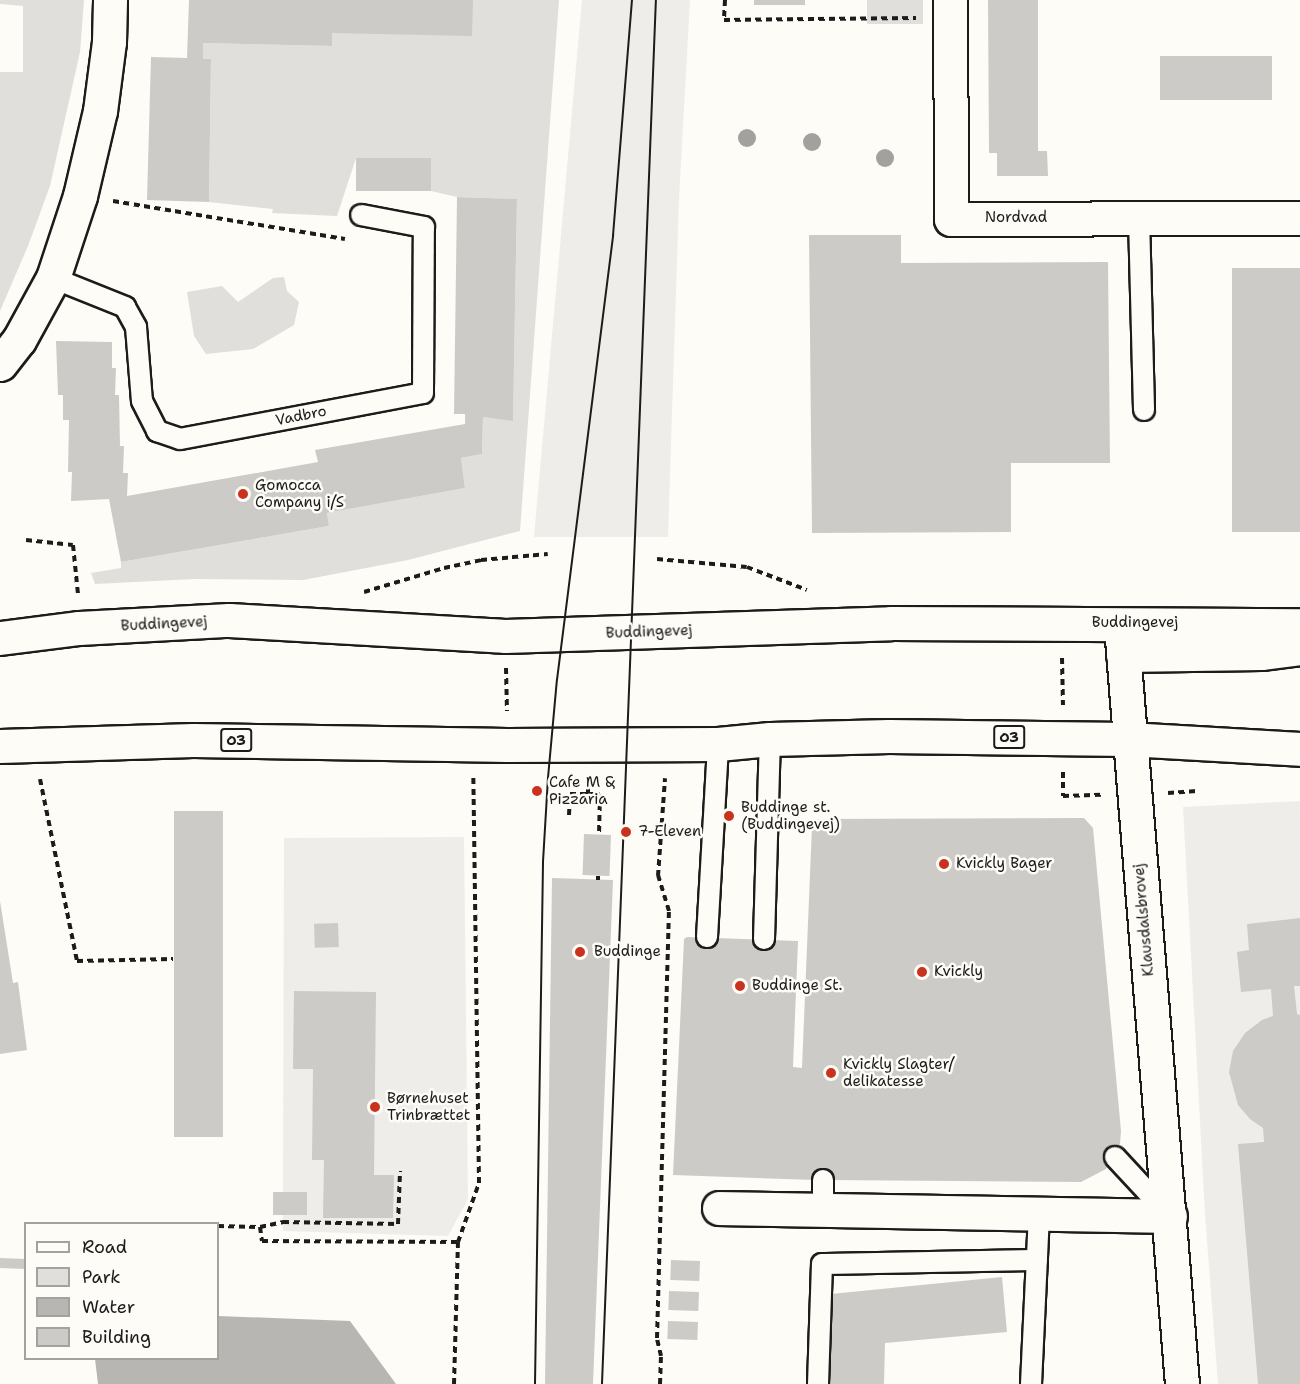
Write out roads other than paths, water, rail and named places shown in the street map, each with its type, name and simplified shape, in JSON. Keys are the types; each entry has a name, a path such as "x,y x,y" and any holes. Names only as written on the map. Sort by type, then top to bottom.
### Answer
{"main road":[{"path":"0,364 20,340 53,278 80,196 100,111 110,42 110,0"},
{"name":"Nordvad","path":"950,9 951,219 1300,218"},
{"name":"Buddingevej","path":"0,638 79,628 229,620 505,636 891,623 1121,622 1300,625"},
{"name":"Klausdalsbrovej","path":"1121,622 1128,739 1170,1216 1182,1384"},
{"path":"1123,655 1261,653 1300,648"},
{"name":"O3","path":"0,746 32,743 193,740 507,745 718,744 770,739 889,736 1128,739 1300,749"},
{"path":"719,1208 823,1195 1039,1214 1170,1216"}],"lane":[{"name":"Vadbro","path":"53,278 125,307 136,327 142,401 156,431 180,439 423,393 424,227 361,215"},
{"path":"1139,218 1144,410"},
{"path":"764,939 770,739"},
{"path":"707,937 718,744"},
{"path":"1115,1157 1170,1216"},
{"path":"1031,1384 1039,1214"},
{"path":"818,1384 822,1264 1037,1260"}],"water":[{"path":"219,1316 350,1321 396,1384 98,1384 95,1360 219,1360"}],"tram line":[{"path":"535,1384 543,862 548,778 557,680 613,236 632,0"},
{"path":"602,1384 656,0"}],"place":[{"name":"Gomocca Company i/S","path":"243,494"},
{"name":"Cafe M & Pizzaria","path":"537,791"},
{"name":"Buddinge st. (Buddingevej)","path":"729,816"},
{"name":"7-Eleven","path":"626,832"},
{"name":"Kvickly Bager","path":"944,864"},
{"name":"Buddinge","path":"580,952"},
{"name":"Kvickly","path":"922,972"},
{"name":"Buddinge St.","path":"740,986"},
{"name":"Kvickly Slagter/ delikatesse","path":"831,1073"},
{"name":"Børnehuset Trinbrættet","path":"375,1107"}]}
